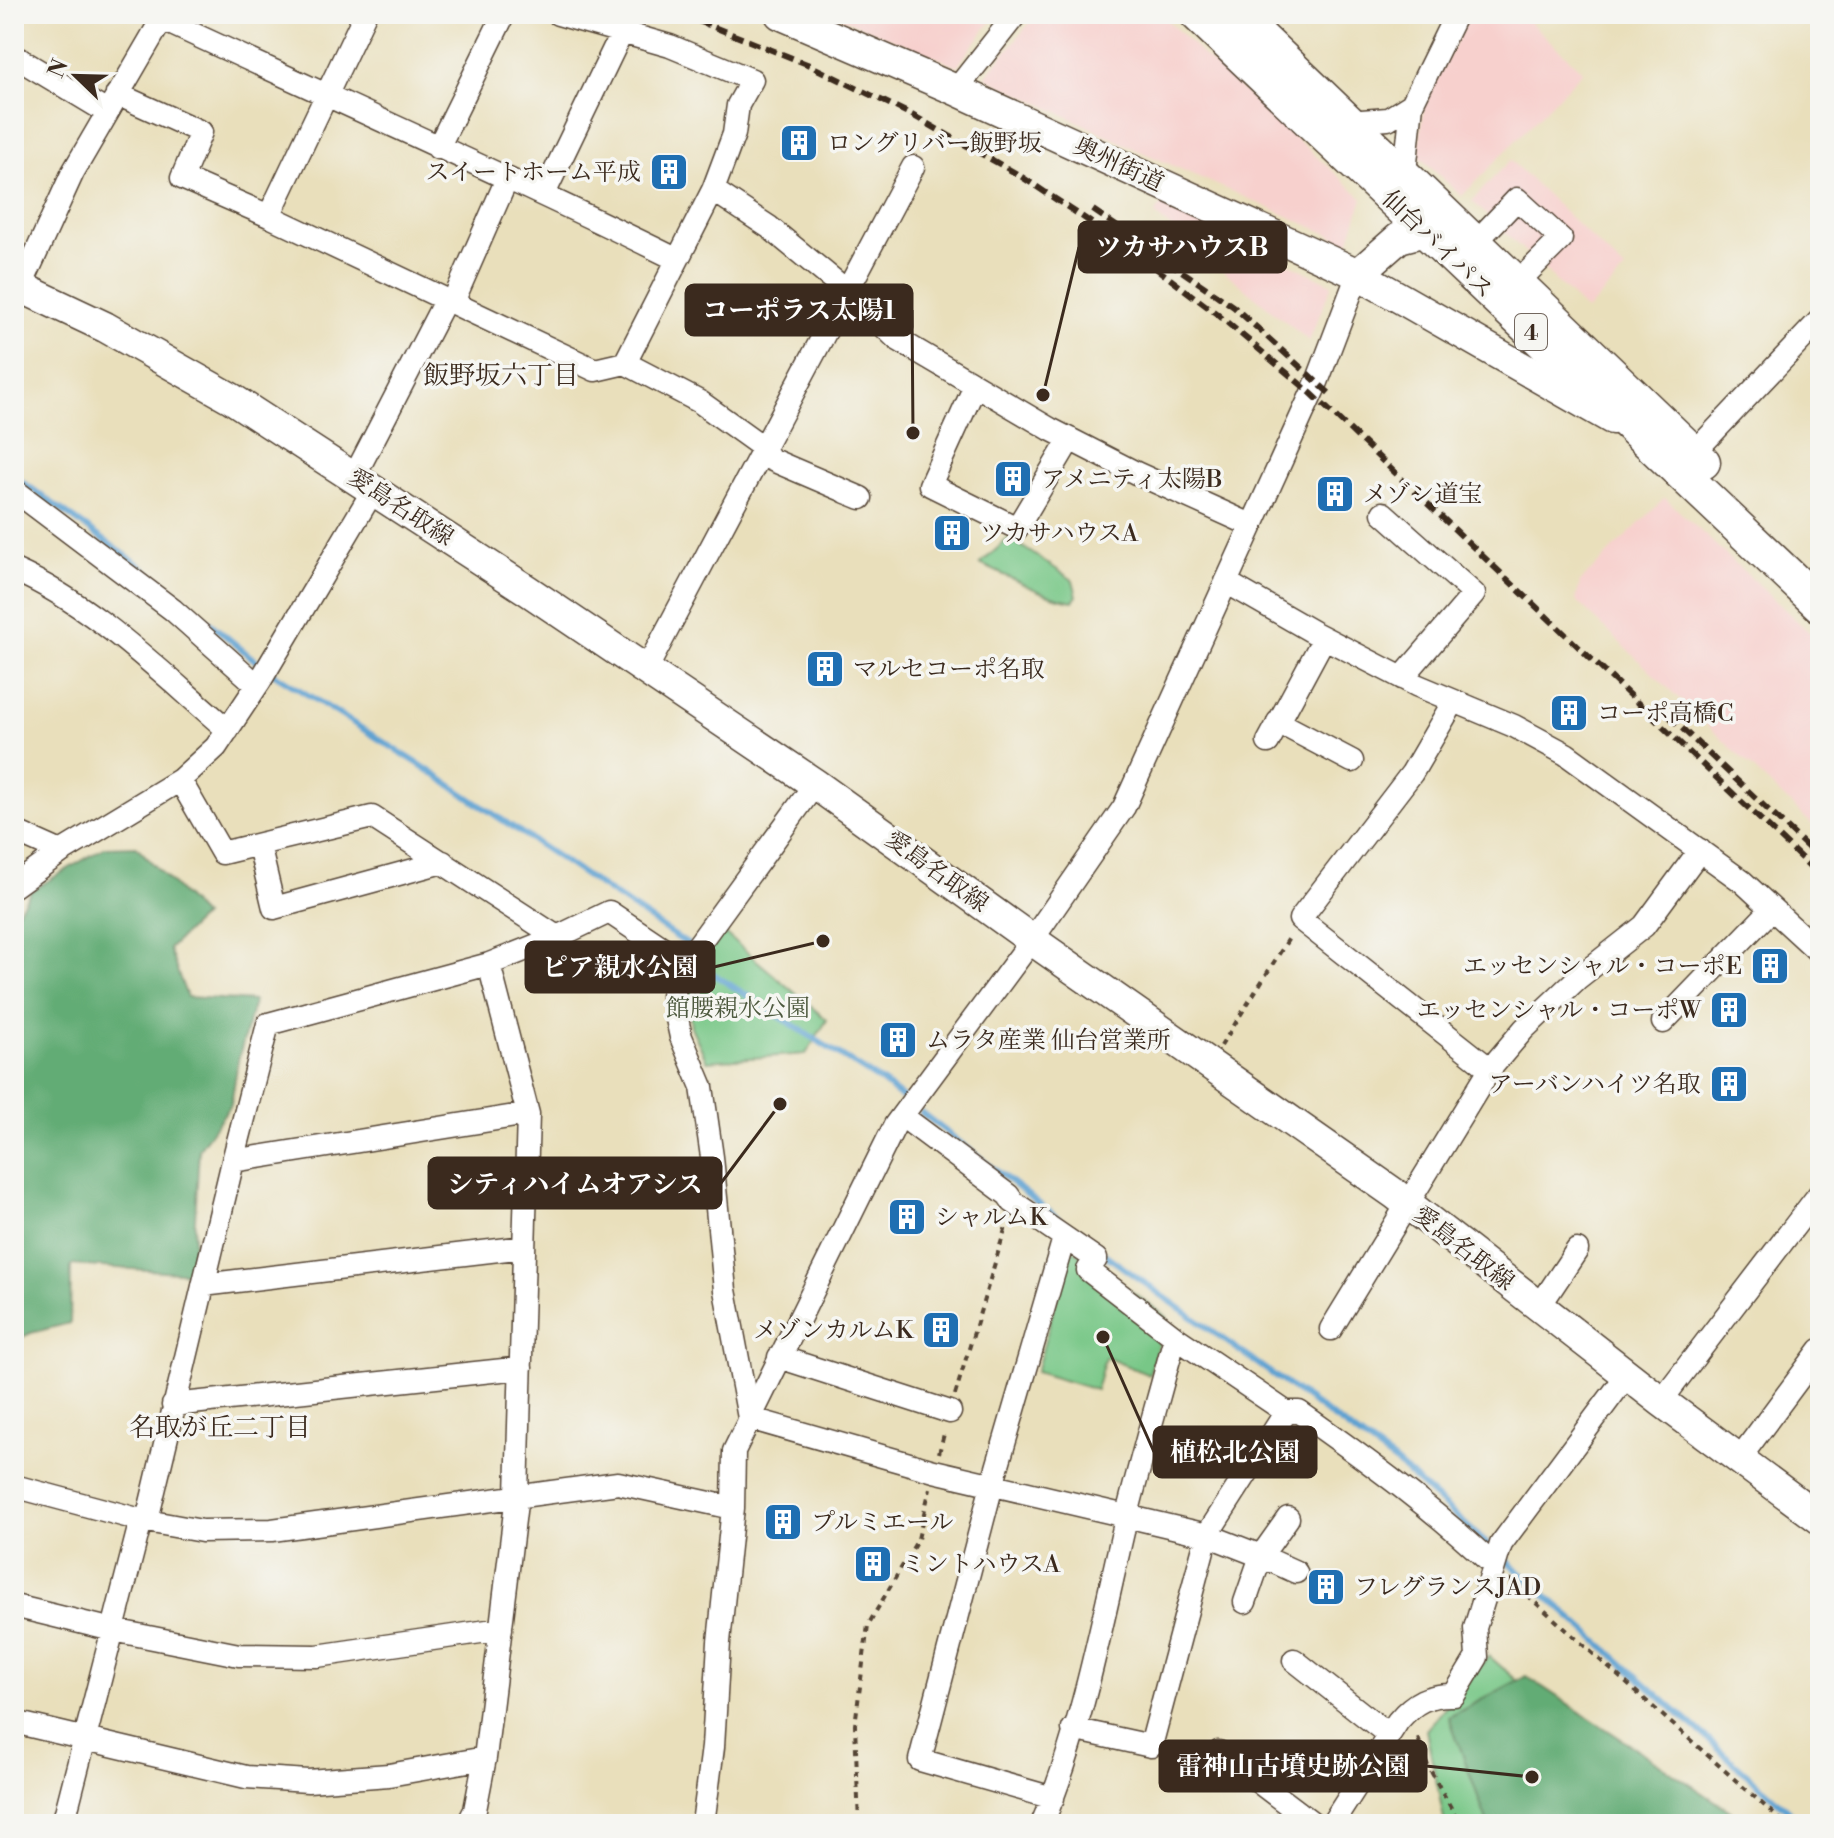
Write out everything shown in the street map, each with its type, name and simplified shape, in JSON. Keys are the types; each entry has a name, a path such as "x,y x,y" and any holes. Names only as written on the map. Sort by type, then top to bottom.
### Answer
{"highway":[{"name":"仙台バイパス","path":"1197,14 1415,214 1638,434 1686,461 1820,577"},
{"name":"仙台バイパス","path":"1236,14 1348,122 1415,214 1475,243 1517,283 1820,605"}],"main road":[{"name":"奥州街道","path":"780,14 956,90 1358,274 1638,434"},
{"path":"1358,274 1415,214"},
{"name":"愛島名取線","path":"17,285 105,327 231,398 364,483 815,784 1409,1206 1661,1401 1820,1519"}],"street":[{"path":"269,216 365,14"},
{"path":"438,148 504,14"},
{"path":"558,14 623,30 752,80 738,105 734,134 713,190 625,363"},
{"path":"956,90 1016,14"},
{"path":"1415,214 1412,104 1456,14"},
{"path":"17,285 73,172 163,16 326,96 544,194 676,259"},
{"path":"544,194 623,30"},
{"path":"15,58 112,103 201,132 182,178 595,370 625,363 700,402 764,448 770,459 861,498 846,492"},
{"path":"1348,122 1388,119 1412,104"},
{"path":"646,670 913,167"},
{"path":"14,886 61,852 180,780 216,747 228,730 271,660 364,483 507,179"},
{"path":"713,190 769,227 848,292 897,339 1070,439 1251,525"},
{"path":"1475,243 1517,199 1561,239 1517,283"},
{"path":"703,1824 713,1747 719,1642 733,1508 734,1451 874,1164 902,1116 1032,940 1124,807 1317,382 1358,274"},
{"path":"1686,461 1820,320"},
{"path":"975,386 930,485 1017,528 1070,439"},
{"path":"14,490 173,610 258,683"},
{"path":"1383,513 1474,594 1402,678"},
{"path":"14,570 45,584 90,612 228,730"},
{"path":"1226,582 1402,678 1514,726 1566,754 1743,882 1820,953"},
{"path":"1324,638 1273,732 1352,761"},
{"path":"1454,701 1412,773 1300,919 1490,1069"},
{"path":"180,780 222,853 372,817 557,937"},
{"path":"749,1418 725,1290 702,1087 681,1037 672,996 685,963 815,784"},
{"path":"14,831 61,852"},
{"path":"259,845 274,908 443,862"},
{"path":"1331,1329 1490,1069 1524,1029 1578,978 1644,926 1700,850"},
{"path":"1663,1022 1772,909"},
{"path":"63,1824 144,1520 268,1024 489,964 609,912 685,963"},
{"path":"468,1824 475,1810 485,1758 517,1495 528,1114 489,964"},
{"path":"233,1161 528,1114"},
{"path":"902,1116 1008,1195 1013,1202 1096,1259 1088,1270 1175,1337 1286,1412 1299,1412 1384,1472 1458,1532 1497,1556"},
{"path":"1661,1401 1820,1193"},
{"path":"1053,1798 920,1760 992,1485 1064,1238"},
{"path":"203,1285 524,1247"},
{"path":"1539,1307 1577,1250"},
{"path":"1042,1824 1053,1798 1092,1666 1127,1516 1175,1337"},
{"path":"1739,1459 1820,1350"},
{"path":"779,1357 950,1412"},
{"path":"173,1405 521,1368"},
{"path":"1332,1824 1410,1706 1434,1694 1454,1695 1477,1657 1475,1628 1497,1556 1627,1375"},
{"path":"1073,1729 1151,1746 1207,1535 1286,1412"},
{"path":"749,1418 934,1471 1207,1535 1296,1572"},
{"path":"14,1486 144,1520 202,1531 249,1532 618,1483 733,1508"},
{"path":"1245,1602 1261,1556 1288,1518"},
{"path":"14,1606 239,1655 317,1656 501,1629"},
{"path":"1294,1660 1389,1735"},
{"path":"14,1722 246,1777 308,1781 389,1775 485,1758"},
{"path":"1219,1752 1314,1824"}],"path":[{"path":"1210,1065 1300,919"},
{"path":"859,1824 855,1725 868,1625 918,1539 968,1346 1013,1202"},
{"path":"1497,1556 1785,1824"},
{"path":"1418,1738 1428,1766 1460,1824"}],"shaded area":[{"path":"831,14 997,14 957,66"},
{"path":"1037,14 1161,14 1363,198 1349,243 1135,149 985,77"},
{"path":"1470,14 1521,14 1583,71 1462,196 1418,156 1424,106"},
{"path":"1510,160 1625,270 1587,311 1472,201"},
{"path":"1163,203 1332,284 1309,341 1154,214"},
{"path":"1665,498 1820,642 1820,832 1576,601 1580,582"}],"green space":[{"path":"1009,538 1073,580 1077,596 1073,601 1037,591 980,564"},
{"path":"136,846 203,916 169,949 187,997 254,1001 238,1061 231,1104 199,1149 192,1273 71,1265 70,1323 31,1333 14,1341 14,917 31,891 105,847"},
{"name":"館腰親水公園","path":"722,931 827,1020 806,1054 707,1061 691,1027 687,986"},
{"path":"1071,1248 1167,1317 1149,1375 1105,1357 1096,1390 1036,1372"},
{"path":"1489,1656 1681,1824 1445,1824 1426,1730"},
{"path":"1526,1676 1750,1824 1488,1824 1449,1717"}],"waterway":[{"path":"14,476 142,567 262,666"},
{"path":"271,672 419,764 690,946"},
{"path":"696,955 707,970 903,1098"},
{"path":"922,1113 1069,1227"},
{"path":"1100,1251 1394,1461 1492,1548"},
{"path":"1504,1558 1803,1824"}],"railway":[{"path":"681,14 807,64 912,115 1019,175 1125,245 1217,314 1311,393 1820,876"},
{"path":"1093,210 1234,307 1329,393"},
{"path":"1669,716 1820,859"}],"place":[{"name":"ロングリバー飯野坂","path":"799,143"},
{"name":"スイートホーム平成","path":"669,172"},
{"name":"ツカサハウスB","path":"1043,395"},
{"name":"コーポラス太陽1","path":"913,433"},
{"name":"アメニティ太陽B","path":"1013,479"},
{"name":"メゾン道宝","path":"1335,494"},
{"name":"ツカサハウスA","path":"952,533"},
{"name":"マルセコーポ名取","path":"825,669"},
{"name":"コーポ高橋C","path":"1569,713"},
{"name":"ピア親水公園","path":"823,941"},
{"name":"エッセンシャル・コーポE","path":"1770,966"},
{"name":"エッセンシャル・コーポW","path":"1729,1010"},
{"name":"ムラタ産業 仙台営業所","path":"898,1040"},
{"name":"アーバンハイツ名取","path":"1729,1084"},
{"name":"シティハイムオアシス","path":"780,1104"},
{"name":"シャルムK","path":"907,1217"},
{"name":"メゾンカルムK","path":"941,1330"},
{"name":"植松北公園","path":"1103,1337"},
{"name":"プルミエール","path":"783,1522"},
{"name":"ミントハウスA","path":"873,1564"},
{"name":"フレグランスJAD","path":"1326,1587"},
{"name":"雷神山古墳史跡公園","path":"1532,1777"}],"district":[{"name":"飯野坂六丁目","path":"501,375"},
{"name":"名取が丘二丁目","path":"220,1427"}]}
